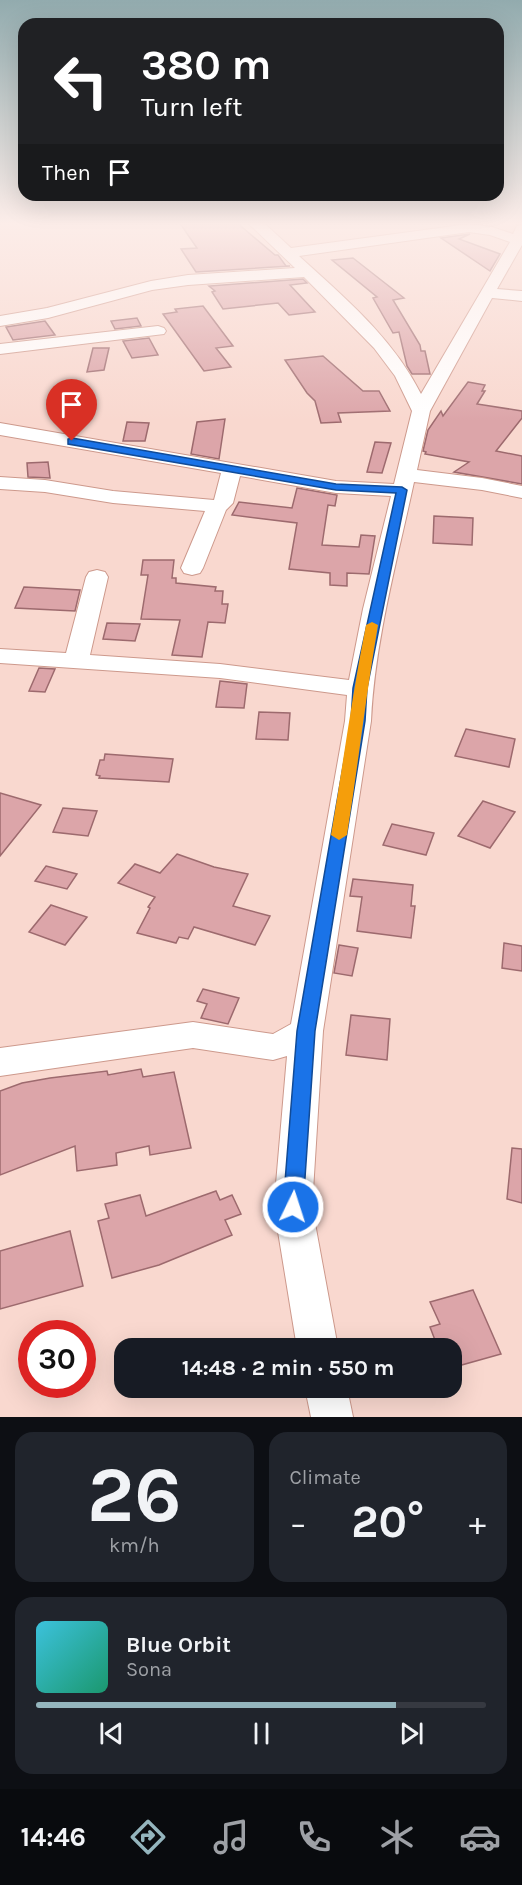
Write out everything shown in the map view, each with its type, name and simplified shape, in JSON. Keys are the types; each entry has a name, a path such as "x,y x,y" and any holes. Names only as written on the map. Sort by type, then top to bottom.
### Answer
{"street":[{"path":"0,321 48,313 146,288"},
{"path":"323,288 380,344 403,375 422,411"},
{"path":"316,1338 293,1207 306,1031 358,721 360,688 404,483 422,411 489,288"},
{"path":"486,293 522,296"},
{"path":"0,349 158,331"},
{"path":"0,429 336,487 404,483 482,484 522,492"},
{"path":"0,483 45,486 112,497 217,506 223,503 232,470"},
{"path":"192,568 217,506"},
{"path":"76,662 97,577"},
{"path":"0,656 220,671 360,688"},
{"path":"0,1062 193,1035 273,1047 288,1042 306,1031"},
{"path":"328,1398 332,1417"}],"building":[{"path":"212,288 293,288 315,312 289,315 278,303 223,309 212,292 215,291"},
{"path":"366,288 391,288 404,298 393,300 420,345 421,351 425,351 430,374 412,374 407,366 399,332 393,333 373,298 377,297"},
{"path":"203,306 233,346 216,348 231,367 204,371 163,314 177,312 175,309"},
{"path":"137,318 141,326 115,329 111,321"},
{"path":"45,321 55,335 13,340 6,327"},
{"path":"149,338 158,355 132,358 123,341"},
{"path":"93,348 109,348 104,370 87,372"},
{"path":"323,356 363,391 379,391 390,411 338,413 341,422 321,423 315,401 285,360"},
{"path":"468,382 485,385 482,391 485,391 477,404 522,411 522,418 496,451 522,456 522,484 454,472 469,462 425,454 426,452 423,451 428,430 441,411 443,416"},
{"path":"225,419 219,459 191,454 197,422"},
{"path":"127,422 149,423 145,441 123,441"},
{"path":"375,442 391,443 382,473 367,472"},
{"path":"48,462 50,478 28,477 27,463"},
{"path":"297,488 337,495 335,506 328,505 322,545 359,547 361,535 375,536 369,574 347,573 347,586 330,585 330,573 289,569 297,523 232,515 239,502 292,508"},
{"path":"434,516 473,518 472,545 433,543"},
{"path":"143,560 174,560 172,578 176,578 176,583 216,587 215,591 223,591 222,604 228,604 225,623 208,622 202,657 172,655 180,620 141,619 148,575 141,575"},
{"path":"24,587 80,590 75,611 15,608"},
{"path":"107,623 140,624 135,641 103,639"},
{"path":"39,668 55,669 45,692 29,691"},
{"path":"220,681 247,684 244,708 216,707"},
{"path":"259,712 290,713 288,740 256,739"},
{"path":"466,729 515,739 509,767 455,756"},
{"path":"105,754 173,759 169,782 99,778 100,776 96,775 100,760 104,760"},
{"path":"0,793 41,805 0,856"},
{"path":"483,801 515,812 490,848 458,836"},
{"path":"63,808 97,811 88,836 53,832"},
{"path":"392,824 434,833 426,855 383,845"},
{"path":"177,854 214,867 248,874 233,906 270,916 255,945 194,927 188,939 179,937 176,943 137,933 155,897 118,883 135,864 160,873"},
{"path":"46,866 77,874 67,889 35,881"},
{"path":"353,879 413,885 411,906 415,906 411,938 357,931 362,897 350,896"},
{"path":"51,905 87,917 65,945 29,932"},
{"path":"504,943 522,946 522,971 502,968"},
{"path":"339,945 358,948 352,976 334,973"},
{"path":"203,989 239,998 228,1024 201,1018 207,1004 197,1001"},
{"path":"351,1015 390,1019 387,1060 346,1055"},
{"path":"141,1069 143,1077 174,1072 191,1148 150,1155 149,1146 116,1153 117,1165 77,1171 75,1146 0,1175 0,1091 22,1083 50,1078 107,1071 108,1075"},
{"path":"512,1148 522,1149 522,1203 507,1199"},
{"path":"216,1191 220,1200 232,1195 241,1214 225,1220 232,1235 159,1265 112,1278 98,1221 109,1218 105,1204 140,1195 146,1216"},
{"path":"70,1231 83,1286 0,1309 0,1251"},
{"path":"473,1290 501,1354 462,1365 462,1338 434,1338 430,1327 440,1324 430,1302"}],"slow traffic":[{"path":"339,835 358,721 360,688 372,625"}],"route":[{"path":"72,441 336,487 402,490 386,556 360,688 358,721 306,1031 293,1207"}]}
